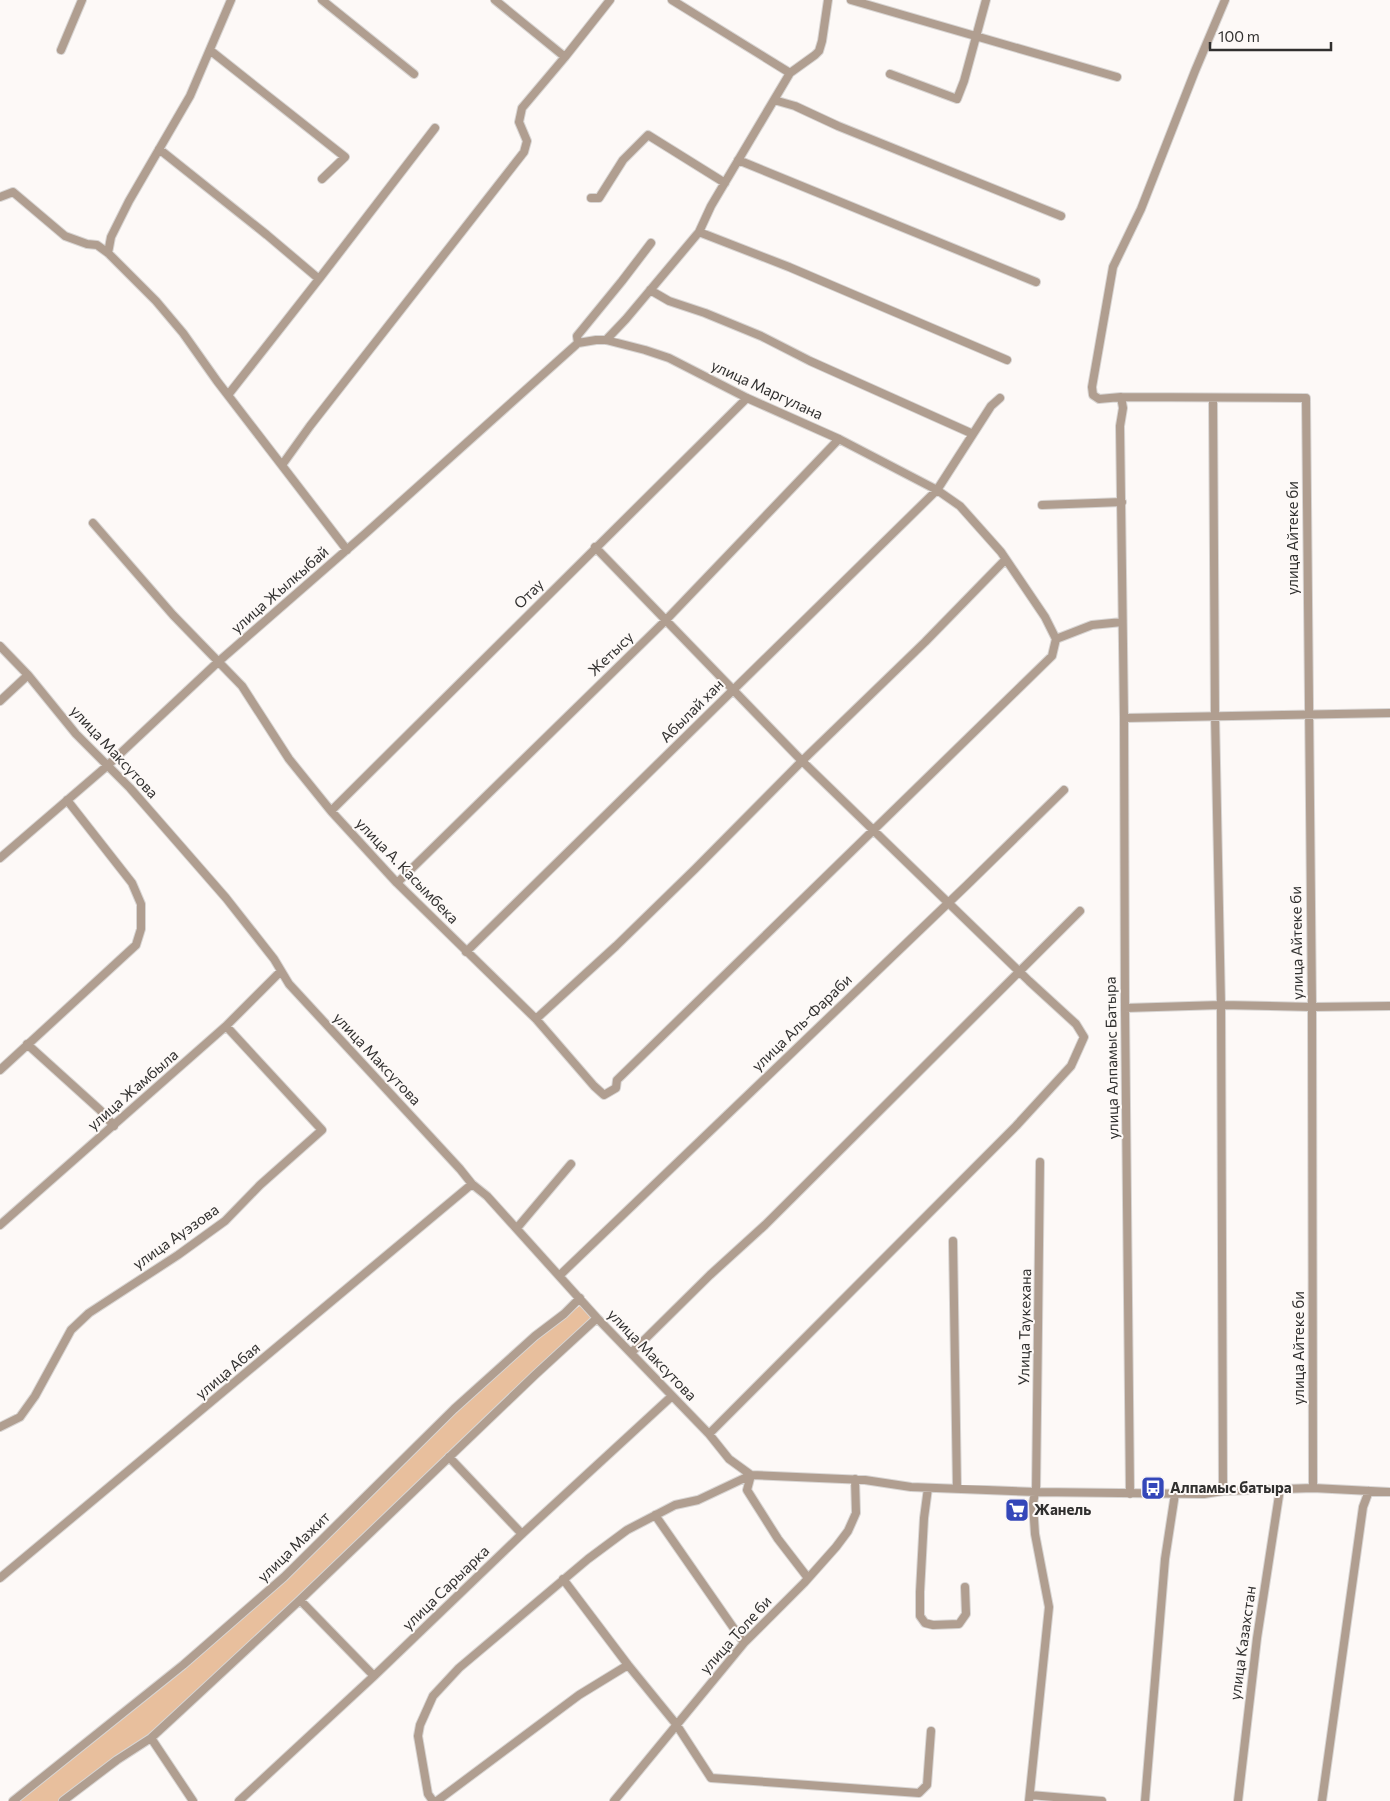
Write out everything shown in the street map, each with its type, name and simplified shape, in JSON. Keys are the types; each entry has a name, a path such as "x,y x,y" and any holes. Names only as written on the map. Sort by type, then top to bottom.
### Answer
{"street":[{"path":"61,50 82,0"},
{"path":"108,253 111,237 129,201 190,96 211,51 231,0"},
{"path":"322,0 414,74"},
{"path":"495,0 565,57"},
{"path":"282,465 310,426 524,152 526,141 519,122 522,108 610,0"},
{"path":"672,0 790,72"},
{"path":"606,340 699,232 711,206 790,72 818,51 822,41 828,0"},
{"path":"851,0 1116,77"},
{"path":"890,74 956,99 964,81 986,0"},
{"path":"1223,1491 1221,1005 1215,715 1213,398 1184,396 1099,399 1093,395 1092,387 1113,267 1141,209 1195,70 1225,0"},
{"path":"211,51 345,157 322,180"},
{"path":"774,100 795,106 846,129 1061,216"},
{"path":"228,395 435,128"},
{"path":"591,198 599,198 623,160 648,134 725,183"},
{"path":"159,149 267,234 319,279"},
{"path":"738,160 1036,282"},
{"path":"0,197 12,192 65,236 87,244 97,245 108,253 156,300 347,550"},
{"path":"699,232 789,267 1007,360"},
{"path":"578,343 577,336 622,282 651,242"},
{"path":"650,290 669,301 705,313 761,336 810,361 973,434"},
{"name":"улица Маргулана","path":"578,343 606,340 669,358 747,398 839,439 937,490 960,506 1001,552 1045,617 1056,639"},
{"name":"улица Жылкыбай","path":"0,858 107,766 218,662 347,550 578,343"},
{"name":"улица Алпамыс Батыра","path":"1121,397 1123,408 1120,426 1130,1494"},
{"name":"Отау","path":"331,811 747,398"},
{"name":"Абылай хан","path":"466,952 937,490 991,406 1000,398"},
{"name":"улица Айтеке би","path":"1213,398 1306,398 1312,1007 1313,1488"},
{"name":"Жетысу","path":"397,883 664,620 839,439"},
{"path":"1042,505 1122,502"},
{"name":"улица А. Касымбека","path":"93,523 167,609 242,686 288,759 331,811 397,883 536,1019 604,1095 616,1088 617,1080 874,831"},
{"path":"595,547 802,761 1076,1024 1084,1037 1071,1066 996,1146 709,1434"},
{"path":"536,1019 675,888 925,642 1005,560"},
{"path":"874,831 1052,656 1056,639 1092,624 1122,622"},
{"name":"улица Максутова","path":"0,646 28,676 76,734 130,788 226,898 274,959 289,984 472,1184 517,1228 597,1318 632,1352 709,1434 729,1460 751,1475"},
{"path":"0,701 28,676"},
{"path":"1124,718 1390,713"},
{"name":"улица Аль-Фараби","path":"560,1275 1064,790"},
{"path":"0,1070 136,945 141,929 141,904 132,883 67,800"},
{"path":"632,1352 764,1225 1080,911"},
{"name":"улица Жамбыла","path":"0,1225 226,1026 281,972"},
{"path":"1125,1008 1221,1005 1390,1006"},
{"name":"улица Ауэзова","path":"0,1427 20,1417 35,1396 70,1330 89,1313 178,1256 226,1221 260,1185 322,1130 226,1026"},
{"path":"27,1044 93,1104 114,1126"},
{"name":"Улица Таукехана","path":"1030,1798 1049,1607 1035,1534 1034,1504 1036,1492 1040,1162"},
{"path":"517,1228 571,1164"},
{"name":"улица Абая","path":"2,1575 472,1184"},
{"path":"953,1241 957,1489"},
{"name":"улица Мажит","path":"13,1801 183,1665 284,1577 454,1409 580,1298"},
{"path":"63,1801 117,1760 150,1738 300,1600 597,1318"},
{"name":"улица Сарыарка","path":"239,1801 374,1676 522,1534 672,1396"},
{"path":"449,1457 522,1534"},
{"path":"751,1475 747,1490 778,1539 808,1578"},
{"path":"628,1666 579,1694 435,1801 428,1794 418,1736 420,1725 434,1696 459,1668 588,1558 628,1530 675,1505 698,1500 751,1475 855,1480 911,1487 1036,1492 1204,1494 1223,1491 1313,1488 1390,1492"},
{"name":"улица Толе би","path":"614,1801 744,1643 808,1578 848,1531 856,1513 855,1480"},
{"path":"928,1488 924,1518 920,1592 920,1616 925,1623 933,1625 959,1624 966,1614 965,1587"},
{"name":"улица Казахстан","path":"1238,1801 1257,1638 1280,1489"},
{"path":"1322,1801 1362,1507 1369,1491"},
{"path":"1145,1801 1166,1559 1175,1494"},
{"path":"655,1515 744,1643"},
{"path":"563,1579 628,1666 676,1724 711,1778 897,1797 919,1793 927,1785 930,1731"},
{"path":"300,1600 374,1676"},
{"path":"150,1738 193,1801"},
{"path":"1030,1798 1102,1801"}],"shaded area":[{"path":"587,1301 599,1315 301,1601 150,1735 61,1801 15,1801 283,1577 536,1336"}],"place":[{"name":"Алпамыс батыра","path":"1153,1488"},
{"name":"Жанель","path":"1017,1510"}]}
